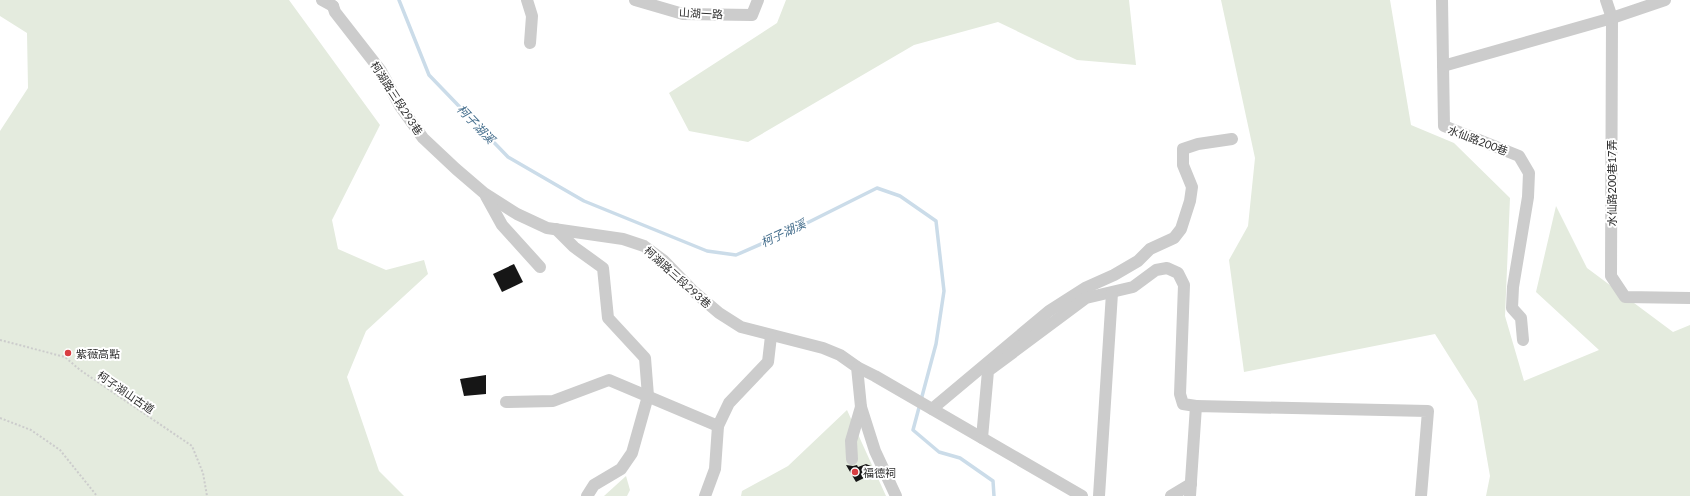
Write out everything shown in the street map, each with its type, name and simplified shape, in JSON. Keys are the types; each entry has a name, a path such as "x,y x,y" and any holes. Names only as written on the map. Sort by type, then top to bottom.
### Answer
{"street":[{"path":"322,0 334,3"},
{"path":"527,0 532,16 530,43"},
{"name":"山湖一路","path":"635,0 683,14 752,15 758,0"},
{"name":"水仙路200巷","path":"1442,0 1444,126 1519,156 1529,173 1528,197 1513,287 1512,308 1521,318 1523,340"},
{"name":"水仙路200巷17弄","path":"1606,0 1612,18 1611,276 1625,297 1690,298"},
{"path":"1443,66 1612,18 1665,0"},
{"name":"柯湖路三段293巷","path":"334,3 335,12 381,71 400,106 422,138 484,193 517,214 546,228 623,239 644,246 663,260 692,290 719,313 741,327 771,336 823,348 840,355 857,367 1082,496"},
{"path":"932,409 1049,310 1085,288 1114,275 1138,261 1150,249 1174,238 1181,229 1190,201 1192,187 1183,165 1183,149 1198,144 1232,139"},
{"path":"484,193 502,225 540,266"},
{"path":"556,229 574,247 603,268 608,318 645,358 648,396 632,452 621,469 594,485 587,496"},
{"path":"982,438 988,371 1086,298 1133,287 1156,270 1167,268 1178,273 1184,285 1180,394 1183,404 1196,406 1428,411 1421,496"},
{"path":"1099,496 1112,293"},
{"path":"705,496 715,469 718,426 729,403 768,362 771,336"},
{"path":"857,367 861,407 875,451 896,496"},
{"path":"506,402 553,401 609,380 718,426"},
{"path":"1171,496 1191,490 1196,406"},
{"path":"852,459 851,441 861,407"}],"path":[{"name":"柯子湖山古道","path":"0,340 65,357 80,370 192,446 203,473 207,496"},
{"path":"0,418 31,430 60,450 97,496"}],"shaded area":[{"path":"0,0 289,0 380,125 332,220 338,249 386,270 424,260 428,274 366,331 347,377 379,471 404,496 0,496 0,131 28,88 27,33 0,16"},
{"path":"786,0 1129,0 1136,65 1077,60 998,22 914,45 748,142 689,131 669,93 777,23"},
{"path":"1221,0 1390,0 1411,125 1454,143 1510,198 1505,316 1524,381 1599,350 1536,292 1556,206 1587,268 1673,332 1690,325 1690,496 1486,496 1490,476 1477,401 1435,334 1244,372 1229,260 1248,226 1255,158"},
{"path":"847,410 886,496 741,496 742,491 788,466"},
{"path":"626,476 630,490 627,496 604,496"}],"building":[{"path":"514,264 523,282 502,292 493,274"},
{"path":"486,375 486,394 464,396 460,379"},
{"path":"866,464 871,466 871,471 866,477 856,482 846,465 857,465 858,467"}],"waterway":[{"name":"柯子湖溪","path":"399,0 429,75 508,157 584,201 707,251 736,255 791,231 877,188 900,196 936,221 944,291 936,344 913,430 939,452 960,458 993,481 994,496"}],"place":[{"name":"紫薇高點","path":"68,353"},
{"name":"福德祠","path":"855,472"}]}
